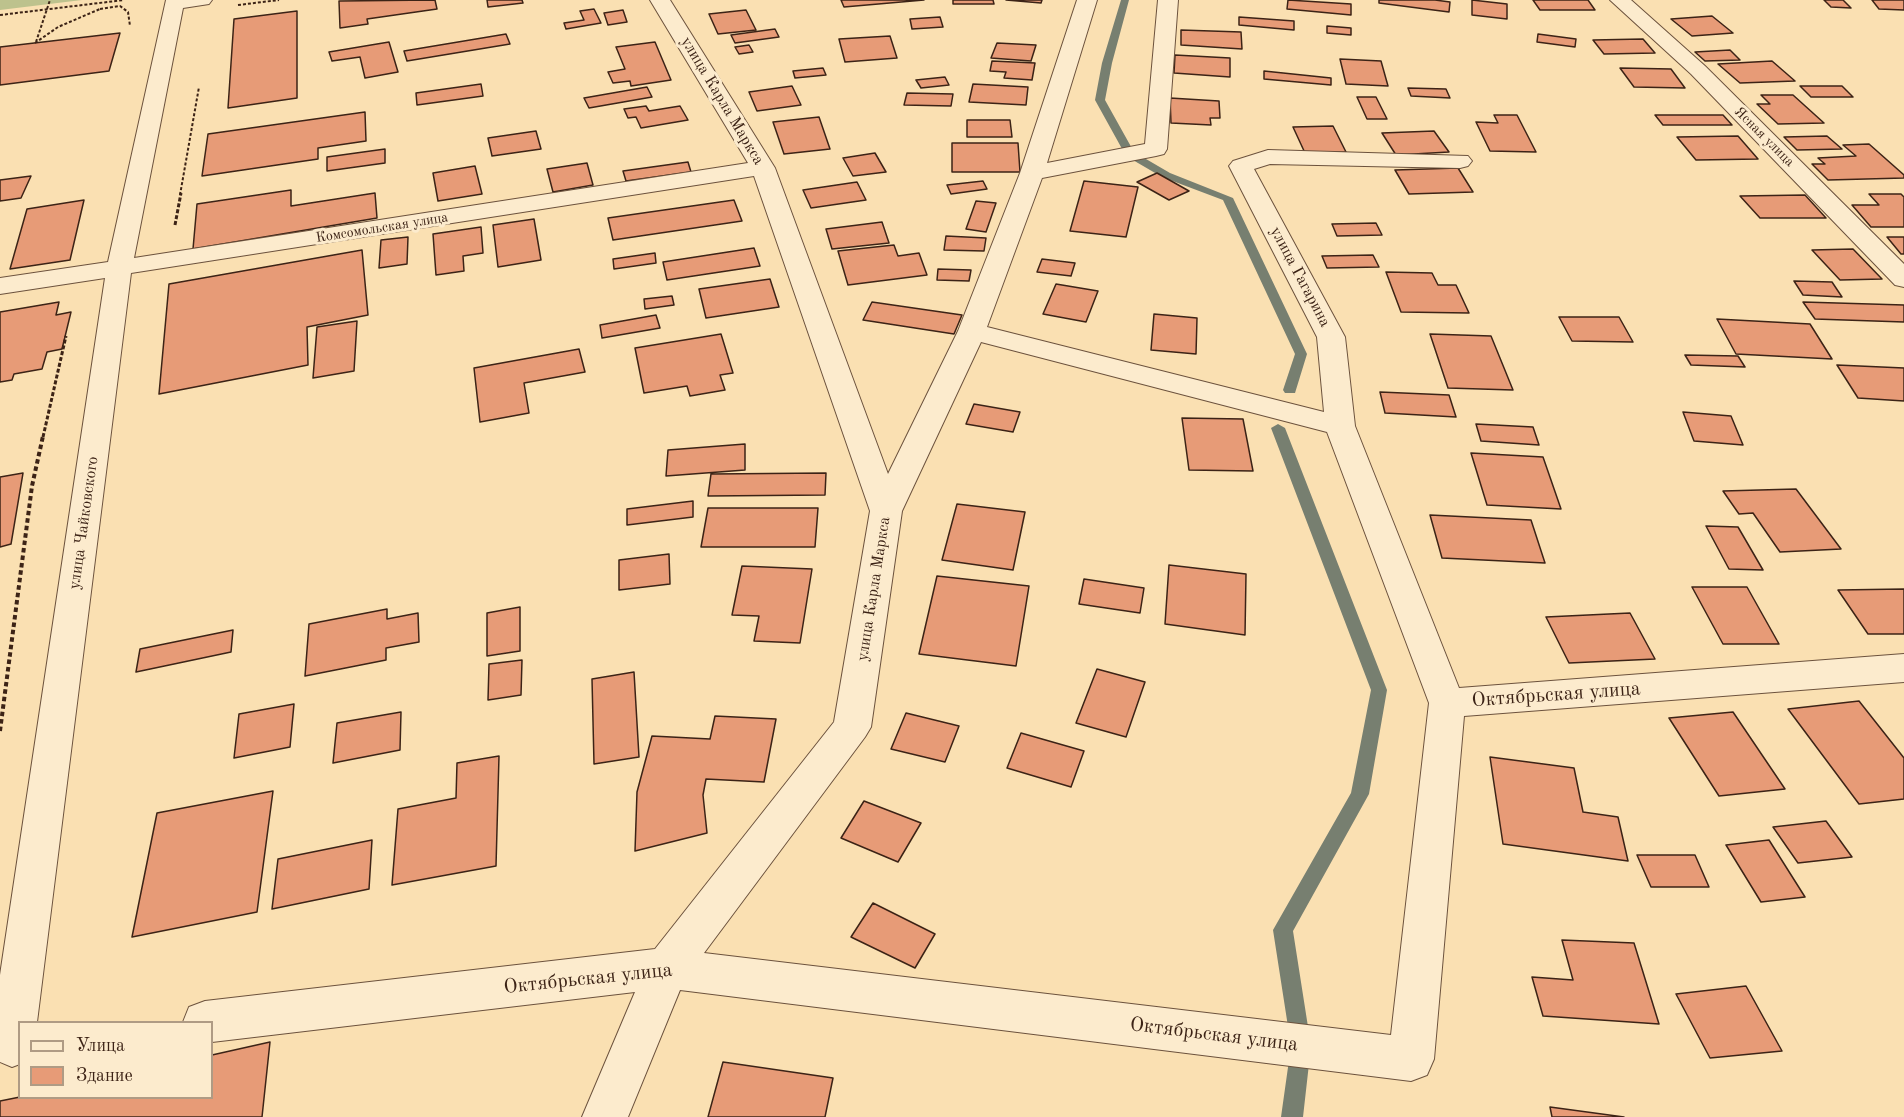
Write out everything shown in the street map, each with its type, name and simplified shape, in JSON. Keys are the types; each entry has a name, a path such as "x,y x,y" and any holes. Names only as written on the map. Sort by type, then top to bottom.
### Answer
{"street":[{"name":"улица Карла Маркса","path":"605,1117 667,968 852,728 886,511 763,168 660,0"},
{"path":"886,511 972,331 1032,172 1087,0"},
{"path":"1032,172 1156,149 1168,0"},
{"name":"Ясная улица","path":"1620,0 1698,70 1904,279"},
{"name":"улица Чайковского","path":"11,1046 118,269 188,2"},
{"name":"улица Гагарина","path":"1447,703 1340,426 1330,337 1241,166 1268,157 1460,161"},
{"name":"Комсомольская улица","path":"0,286 763,168"},
{"path":"972,331 1340,426"},
{"name":"Октябрьская улица","path":"213,1022 667,968 1411,1059 1447,703 1904,668"}],"path":[{"path":"50,0 36,43 58,27 100,9 108,2"},
{"path":"100,0 108,2"},
{"path":"0,15 124,0"},
{"path":"235,5 279,0"},
{"path":"169,261 200,77"}],"green space":[{"path":"0,0 82,0 0,10"}],"building":[{"path":"435,0 437,9 367,19 368,24 340,28 339,1"},
{"path":"487,0 522,0 523,3 488,7"},
{"path":"841,0 924,0 844,7"},
{"path":"953,0 993,0 994,4 953,4"},
{"path":"1006,0 1042,0 1041,3"},
{"path":"1288,0 1351,4 1351,15 1287,9"},
{"path":"1379,0 1450,2 1449,12 1379,3"},
{"path":"1472,0 1507,4 1507,19 1472,15"},
{"path":"1533,0 1588,0 1595,10 1540,10"},
{"path":"1824,0 1843,0 1851,8 1831,7"},
{"path":"1872,0 1904,0 1904,10 1879,9"},
{"path":"594,9 601,23 566,29 564,23 584,20 580,11"},
{"path":"623,10 627,22 608,25 604,13"},
{"path":"746,10 756,30 718,34 709,14"},
{"path":"297,11 297,98 228,108 234,19"},
{"path":"1712,16 1733,33 1692,36 1671,19"},
{"path":"940,17 943,27 912,29 910,19"},
{"path":"1239,17 1294,21 1294,30 1239,25"},
{"path":"1327,26 1351,28 1351,35 1327,33"},
{"path":"775,29 779,37 735,43 731,35"},
{"path":"1181,30 1241,32 1242,49 1181,45"},
{"path":"120,33 109,71 0,85 0,47"},
{"path":"506,34 510,44 407,61 404,51"},
{"path":"1538,34 1576,39 1575,47 1537,42"},
{"path":"890,36 897,58 845,62 839,39"},
{"path":"1643,39 1655,53 1604,54 1593,40"},
{"path":"389,42 398,72 365,78 360,57 332,61 329,52"},
{"path":"655,42 671,80 631,86 630,81 613,83 608,72 625,69 616,47"},
{"path":"997,43 1036,45 1031,61 991,58"},
{"path":"749,45 753,52 739,54 735,47"},
{"path":"1730,50 1740,60 1705,61 1695,52"},
{"path":"1175,55 1230,58 1230,77 1174,73"},
{"path":"1340,59 1381,61 1388,86 1346,84"},
{"path":"992,61 1035,63 1032,80 1004,78 1006,72 990,71"},
{"path":"1772,61 1795,81 1740,83 1718,64"},
{"path":"823,68 826,75 795,78 793,71"},
{"path":"1620,68 1671,69 1685,88 1634,87"},
{"path":"1264,71 1331,78 1331,85 1264,79"},
{"path":"945,77 949,85 921,88 916,80"},
{"path":"481,84 483,96 417,105 416,93"},
{"path":"973,84 1028,87 1026,105 969,102"},
{"path":"792,86 801,105 757,111 749,92"},
{"path":"1800,86 1842,86 1853,97 1811,97"},
{"path":"647,87 652,97 589,108 584,98"},
{"path":"1408,88 1446,89 1450,98 1411,96"},
{"path":"907,93 953,94 951,106 904,105"},
{"path":"1761,95 1793,95 1824,123 1778,124 1757,104 1770,104"},
{"path":"1357,97 1376,97 1387,119 1367,119"},
{"path":"1170,98 1219,101 1220,118 1210,118 1211,125 1171,123"},
{"path":"646,106 649,111 680,106 688,120 641,128 636,117 628,118 624,109"},
{"path":"365,112 366,141 318,148 318,159 202,176 208,134"},
{"path":"1494,115 1517,115 1536,152 1490,151 1476,122 1498,123"},
{"path":"1655,115 1723,115 1732,125 1663,125"},
{"path":"819,117 830,149 784,154 773,122"},
{"path":"967,120 1010,120 1012,137 967,137"},
{"path":"1333,126 1346,152 1305,153 1293,127"},
{"path":"536,131 541,149 492,156 488,138"},
{"path":"1434,131 1449,152 1396,155 1382,133"},
{"path":"1738,136 1758,159 1696,160 1677,137"},
{"path":"1827,136 1842,149 1797,150 1784,137"},
{"path":"952,143 1018,143 1020,172 952,172"},
{"path":"1869,144 1904,175 1904,178 1828,180 1812,164 1825,164 1818,158 1856,156 1843,145"},
{"path":"385,149 385,163 327,171 327,157"},
{"path":"875,153 886,172 853,176 843,158"},
{"path":"688,162 691,172 626,181 623,171"},
{"path":"587,163 593,185 553,192 547,169"},
{"path":"475,166 482,194 438,201 433,173"},
{"path":"1458,168 1473,192 1409,194 1395,170"},
{"path":"1157,173 1189,191 1169,200 1137,182"},
{"path":"31,176 21,198 0,201 0,180"},
{"path":"983,181 987,189 951,194 947,185"},
{"path":"1084,181 1138,187 1126,237 1070,231"},
{"path":"857,182 866,200 811,208 803,190"},
{"path":"291,190 291,206 375,193 377,218 193,249 197,204"},
{"path":"1869,194 1901,194 1904,197 1904,227 1871,227 1852,205 1879,205"},
{"path":"1805,195 1826,218 1760,218 1740,196"},
{"path":"84,200 70,260 10,269 27,209"},
{"path":"734,200 742,221 613,240 608,218"},
{"path":"976,201 996,203 986,232 966,229"},
{"path":"534,219 541,260 498,267 493,225"},
{"path":"882,222 889,243 832,249 826,229"},
{"path":"1376,223 1382,235 1337,236 1332,224"},
{"path":"481,227 483,253 463,256 464,271 436,275 433,234"},
{"path":"946,236 986,238 984,251 944,250"},
{"path":"408,237 407,264 379,268 381,240"},
{"path":"1887,237 1904,237 1904,254 1901,254"},
{"path":"894,245 898,256 919,253 927,275 848,285 838,251"},
{"path":"754,248 760,266 667,280 663,262"},
{"path":"1853,249 1882,279 1840,280 1812,250"},
{"path":"362,250 368,315 307,327 308,365 159,394 169,284"},
{"path":"655,253 656,263 614,269 613,259"},
{"path":"1373,255 1379,267 1327,268 1322,256"},
{"path":"1042,259 1075,263 1071,276 1037,272"},
{"path":"938,269 971,270 969,281 937,280"},
{"path":"1386,272 1432,273 1438,285 1456,285 1469,313 1401,312"},
{"path":"770,279 779,307 706,318 699,289"},
{"path":"1794,281 1832,282 1842,297 1803,295"},
{"path":"1056,284 1098,291 1086,322 1043,314"},
{"path":"672,296 674,305 645,309 644,299"},
{"path":"59,302 56,315 71,312 62,349 47,352 42,369 14,374 12,380 0,382 0,312"},
{"path":"872,302 962,315 954,334 863,320"},
{"path":"1803,302 1904,305 1904,322 1815,319"},
{"path":"1154,314 1197,318 1196,354 1151,350"},
{"path":"656,315 660,328 602,338 600,325"},
{"path":"1559,317 1619,317 1633,342 1572,341"},
{"path":"1717,319 1810,324 1832,359 1736,354"},
{"path":"357,321 354,371 313,378 317,327"},
{"path":"721,334 733,373 720,375 725,390 690,396 687,386 644,393 635,348"},
{"path":"1430,334 1491,336 1513,390 1448,388"},
{"path":"579,349 585,372 524,383 529,413 480,422 474,368"},
{"path":"1685,355 1738,356 1745,367 1691,365"},
{"path":"1837,365 1904,368 1904,401 1858,398"},
{"path":"1380,392 1449,395 1456,417 1385,413"},
{"path":"974,404 1020,412 1013,432 966,424"},
{"path":"1683,412 1731,416 1743,445 1694,441"},
{"path":"1182,418 1243,419 1253,471 1189,470"},
{"path":"1476,424 1533,427 1539,445 1481,441"},
{"path":"745,444 745,470 666,476 668,450"},
{"path":"1471,453 1543,457 1561,509 1487,505"},
{"path":"23,473 11,544 0,547 0,477"},
{"path":"826,473 825,495 708,496 711,474"},
{"path":"1796,489 1841,549 1780,552 1753,513 1739,514 1723,491"},
{"path":"693,501 693,517 627,525 627,509"},
{"path":"957,504 1025,512 1013,570 942,560"},
{"path":"708,508 818,508 815,547 701,547"},
{"path":"1430,515 1531,520 1545,563 1442,558"},
{"path":"1706,526 1738,527 1763,570 1729,569"},
{"path":"669,554 670,584 619,590 619,560"},
{"path":"1169,565 1246,574 1245,635 1165,624"},
{"path":"742,566 812,569 800,643 754,641 759,616 732,615"},
{"path":"937,576 1029,586 1016,666 919,654"},
{"path":"1084,579 1144,588 1140,613 1079,604"},
{"path":"1692,587 1747,587 1779,644 1723,644"},
{"path":"1904,589 1904,634 1868,634 1838,590"},
{"path":"520,607 520,651 487,656 487,613"},
{"path":"387,609 387,619 418,613 419,642 386,648 386,660 305,676 309,624"},
{"path":"1630,613 1655,659 1569,663 1546,617"},
{"path":"233,630 231,652 136,672 140,649"},
{"path":"522,660 521,695 488,700 489,664"},
{"path":"1097,669 1145,682 1126,737 1076,723"},
{"path":"634,672 639,757 594,764 592,679"},
{"path":"1859,701 1904,758 1904,799 1859,804 1788,709"},
{"path":"294,704 290,747 234,758 239,714"},
{"path":"401,712 400,750 333,763 337,723"},
{"path":"1733,712 1785,789 1719,796 1669,718"},
{"path":"906,713 959,726 945,762 891,749"},
{"path":"715,716 776,719 764,782 706,779 703,795 707,833 635,851 637,792 652,736 710,739"},
{"path":"1021,733 1084,751 1071,787 1007,768"},
{"path":"499,756 496,866 392,885 398,809 456,798 457,763"},
{"path":"1490,757 1574,768 1583,812 1618,817 1628,861 1503,844"},
{"path":"273,791 257,912 132,937 157,813"},
{"path":"864,801 921,823 898,862 841,838"},
{"path":"1826,821 1852,857 1798,863 1773,827"},
{"path":"372,840 369,889 272,909 278,859"},
{"path":"1769,840 1805,897 1761,902 1726,845"},
{"path":"1637,855 1695,855 1709,887 1651,887"},
{"path":"873,903 935,934 915,968 851,937"},
{"path":"1562,940 1634,943 1659,1024 1543,1016 1532,977 1573,980"},
{"path":"1746,986 1782,1051 1710,1058 1676,994"},
{"path":"270,1042 262,1117 0,1117 0,1101 18,1097 213,1099 213,1055"},
{"path":"723,1062 833,1078 825,1117 708,1117"},
{"path":"1550,1107 1624,1117 1552,1117"}],"waterway":[{"path":"1125,0 1107,63 1100,100 1130,154 1166,175 1228,198 1301,354 1290,390"},
{"path":"1278,428 1379,690 1360,794 1283,930 1301,1046 1292,1117"}]}
